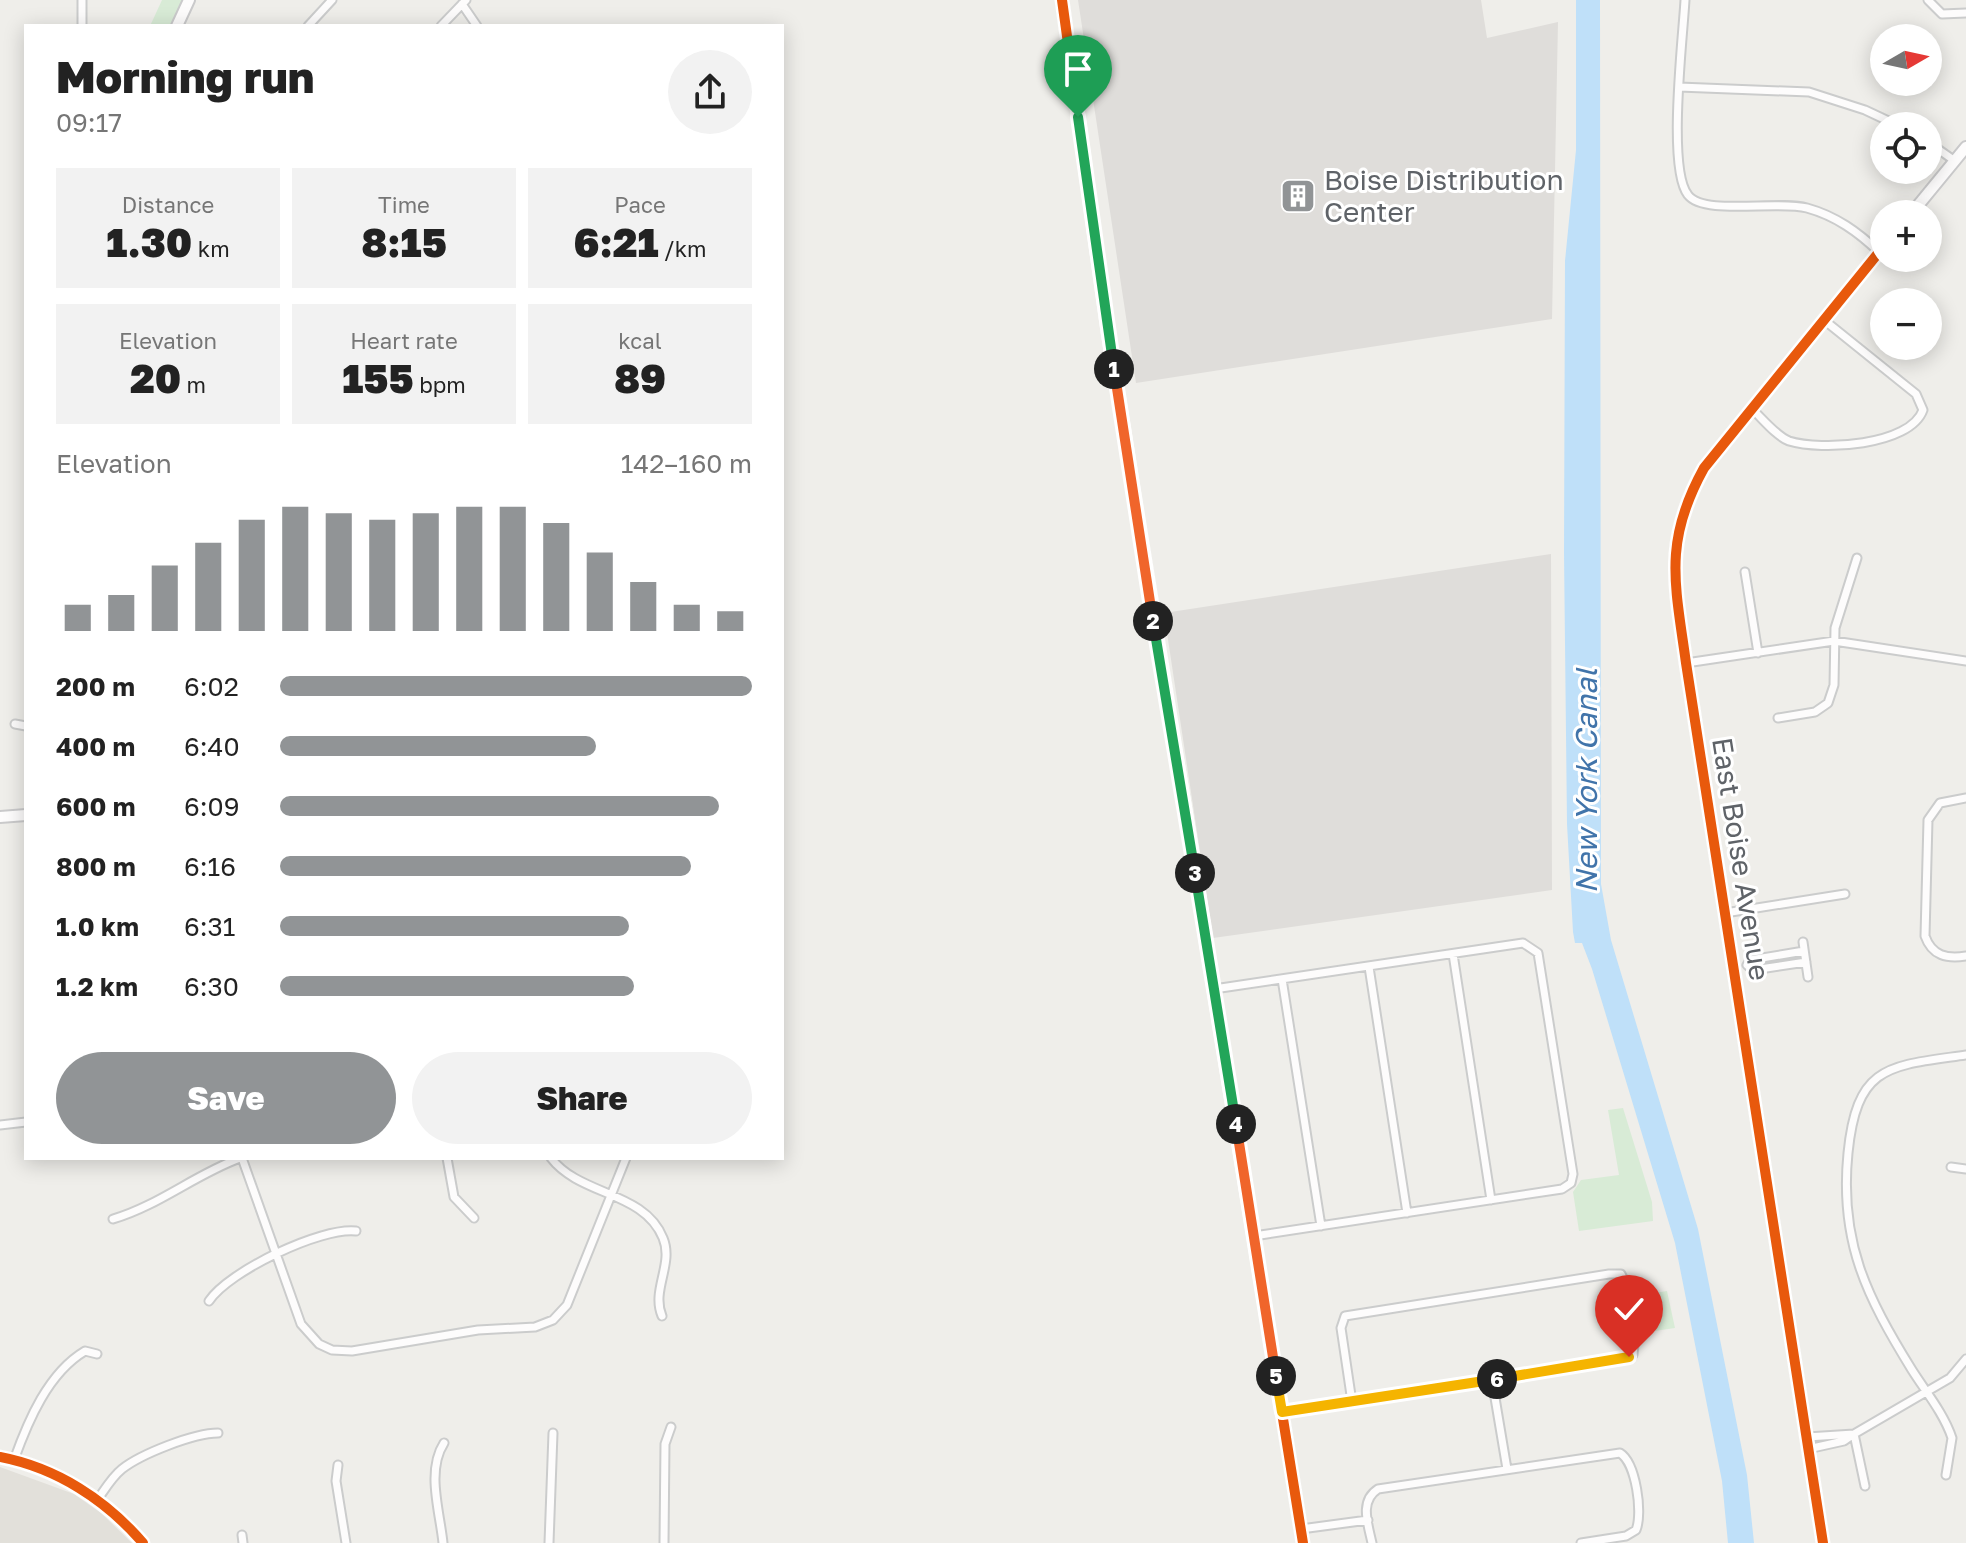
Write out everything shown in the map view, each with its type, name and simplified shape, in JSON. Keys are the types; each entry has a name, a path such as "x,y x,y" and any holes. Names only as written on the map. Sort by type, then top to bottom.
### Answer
{"street":[{"path":"82,0 82,24"},
{"path":"178,24 189,0"},
{"path":"310,24 332,0"},
{"path":"1062,0 1108,332 1303,1543"},
{"path":"1685,0 1677,148 1688,196 1703,205 1782,203 1805,207 1849,226 1870,241"},
{"path":"1928,0 1942,14 1966,13"},
{"path":"443,24 464,2 476,24"},
{"path":"1679,87 1809,92 1870,112"},
{"path":"1923,200 1966,147"},
{"path":"1942,152 1955,161"},
{"name":"East Boise Avenue","path":"1823,1543 1674,582 1676,533 1686,500 1704,468 1870,264"},
{"path":"1751,408 1786,440 1817,444 1891,439 1917,421 1923,410 1916,394 1824,320"},
{"path":"1778,718 1815,712 1828,703 1834,685 1834,641 1857,558"},
{"path":"1745,572 1758,653"},
{"path":"1686,663 1834,641 1966,661"},
{"path":"15,724 24,726"},
{"path":"1966,798 1948,800 1935,808 1928,820 1925,936 1934,951 1949,959 1966,956"},
{"path":"0,817 24,815"},
{"path":"1725,913 1845,894"},
{"path":"1803,942 1808,977"},
{"path":"1214,989 1523,943 1532,945 1538,953 1541,969 1573,1174 1571,1183 1562,1189 1254,1236"},
{"path":"1747,965 1750,960 1804,951"},
{"path":"1453,954 1491,1200"},
{"path":"1733,967 1747,965 1753,970 1806,962"},
{"path":"1369,967 1407,1213"},
{"path":"1282,979 1321,1226"},
{"path":"1946,1475 1952,1438 1865,1287 1852,1252 1846,1212 1849,1141 1862,1098 1877,1075 1900,1064 1966,1055"},
{"path":"0,1125 24,1122"},
{"path":"113,1219 132,1213 200,1174 236,1160"},
{"path":"242,1160 301,1324 319,1344 332,1350 352,1351 478,1330 535,1327 553,1320 567,1305 625,1160"},
{"path":"447,1160 454,1197 474,1218"},
{"path":"553,1160 568,1177 648,1215 663,1236 666,1255 657,1303 662,1316"},
{"path":"1951,1167 1966,1169"},
{"path":"209,1301 225,1281 276,1254 343,1229 356,1231"},
{"path":"1282,1412 1352,1402 1492,1380 1633,1355 1621,1274 1342,1318 1352,1402"},
{"path":"14,1460 28,1425 62,1369 85,1351 97,1354"},
{"path":"1808,1449 1844,1441 1950,1378 1966,1359"},
{"path":"1492,1380 1507,1469"},
{"path":"664,1543 665,1444 671,1427"},
{"path":"98,1499 115,1476 130,1463 194,1436 218,1433"},
{"path":"549,1543 553,1433"},
{"path":"1807,1437 1854,1434"},
{"path":"1854,1434 1865,1486"},
{"path":"443,1543 435,1478 437,1454 444,1443"},
{"path":"1372,1543 1366,1507 1370,1495 1378,1489 1613,1452 1625,1455 1631,1465 1639,1519 1636,1530 1626,1536 1581,1543"},
{"path":"0,1457 52,1474 98,1499 143,1543"},
{"path":"338,1465 336,1481 346,1543"},
{"path":"1301,1529 1368,1520"}],"shaded area":[{"path":"1078,0 1481,0 1487,38 1558,22 1552,319 1136,383"},
{"path":"1551,554 1552,890 1213,938 1164,613"},
{"path":"0,1467 74,1494 101,1513 132,1543 0,1543"}],"green space":[{"path":"162,0 186,0 174,24 151,24"},
{"path":"1623,1108 1652,1202 1653,1221 1579,1231 1573,1192 1581,1180 1619,1175 1608,1110"},
{"path":"1667,1291 1675,1328 1641,1333 1635,1296"}],"water":[{"name":"New York Canal","path":"1576,0 1600,0 1601,884 1611,940 1698,1229 1747,1475 1754,1543 1728,1543 1722,1481 1675,1243 1592,969 1582,943 1575,943 1573,932 1567,824 1564,553 1565,261 1576,150"}],"cycle path":[{"path":"1062,0 1108,332 1303,1543"},
{"path":"1823,1543 1686,663 1678,609 1676,563 1682,518 1704,468 1870,263"},
{"path":"0,1457 41,1469 79,1488 113,1513 143,1543"}],"place":[{"name":"Boise Distribution Center","path":"1298,196"}],"route":[{"path":"1078,117 1153,622 1282,1412 1629,1357"}]}
